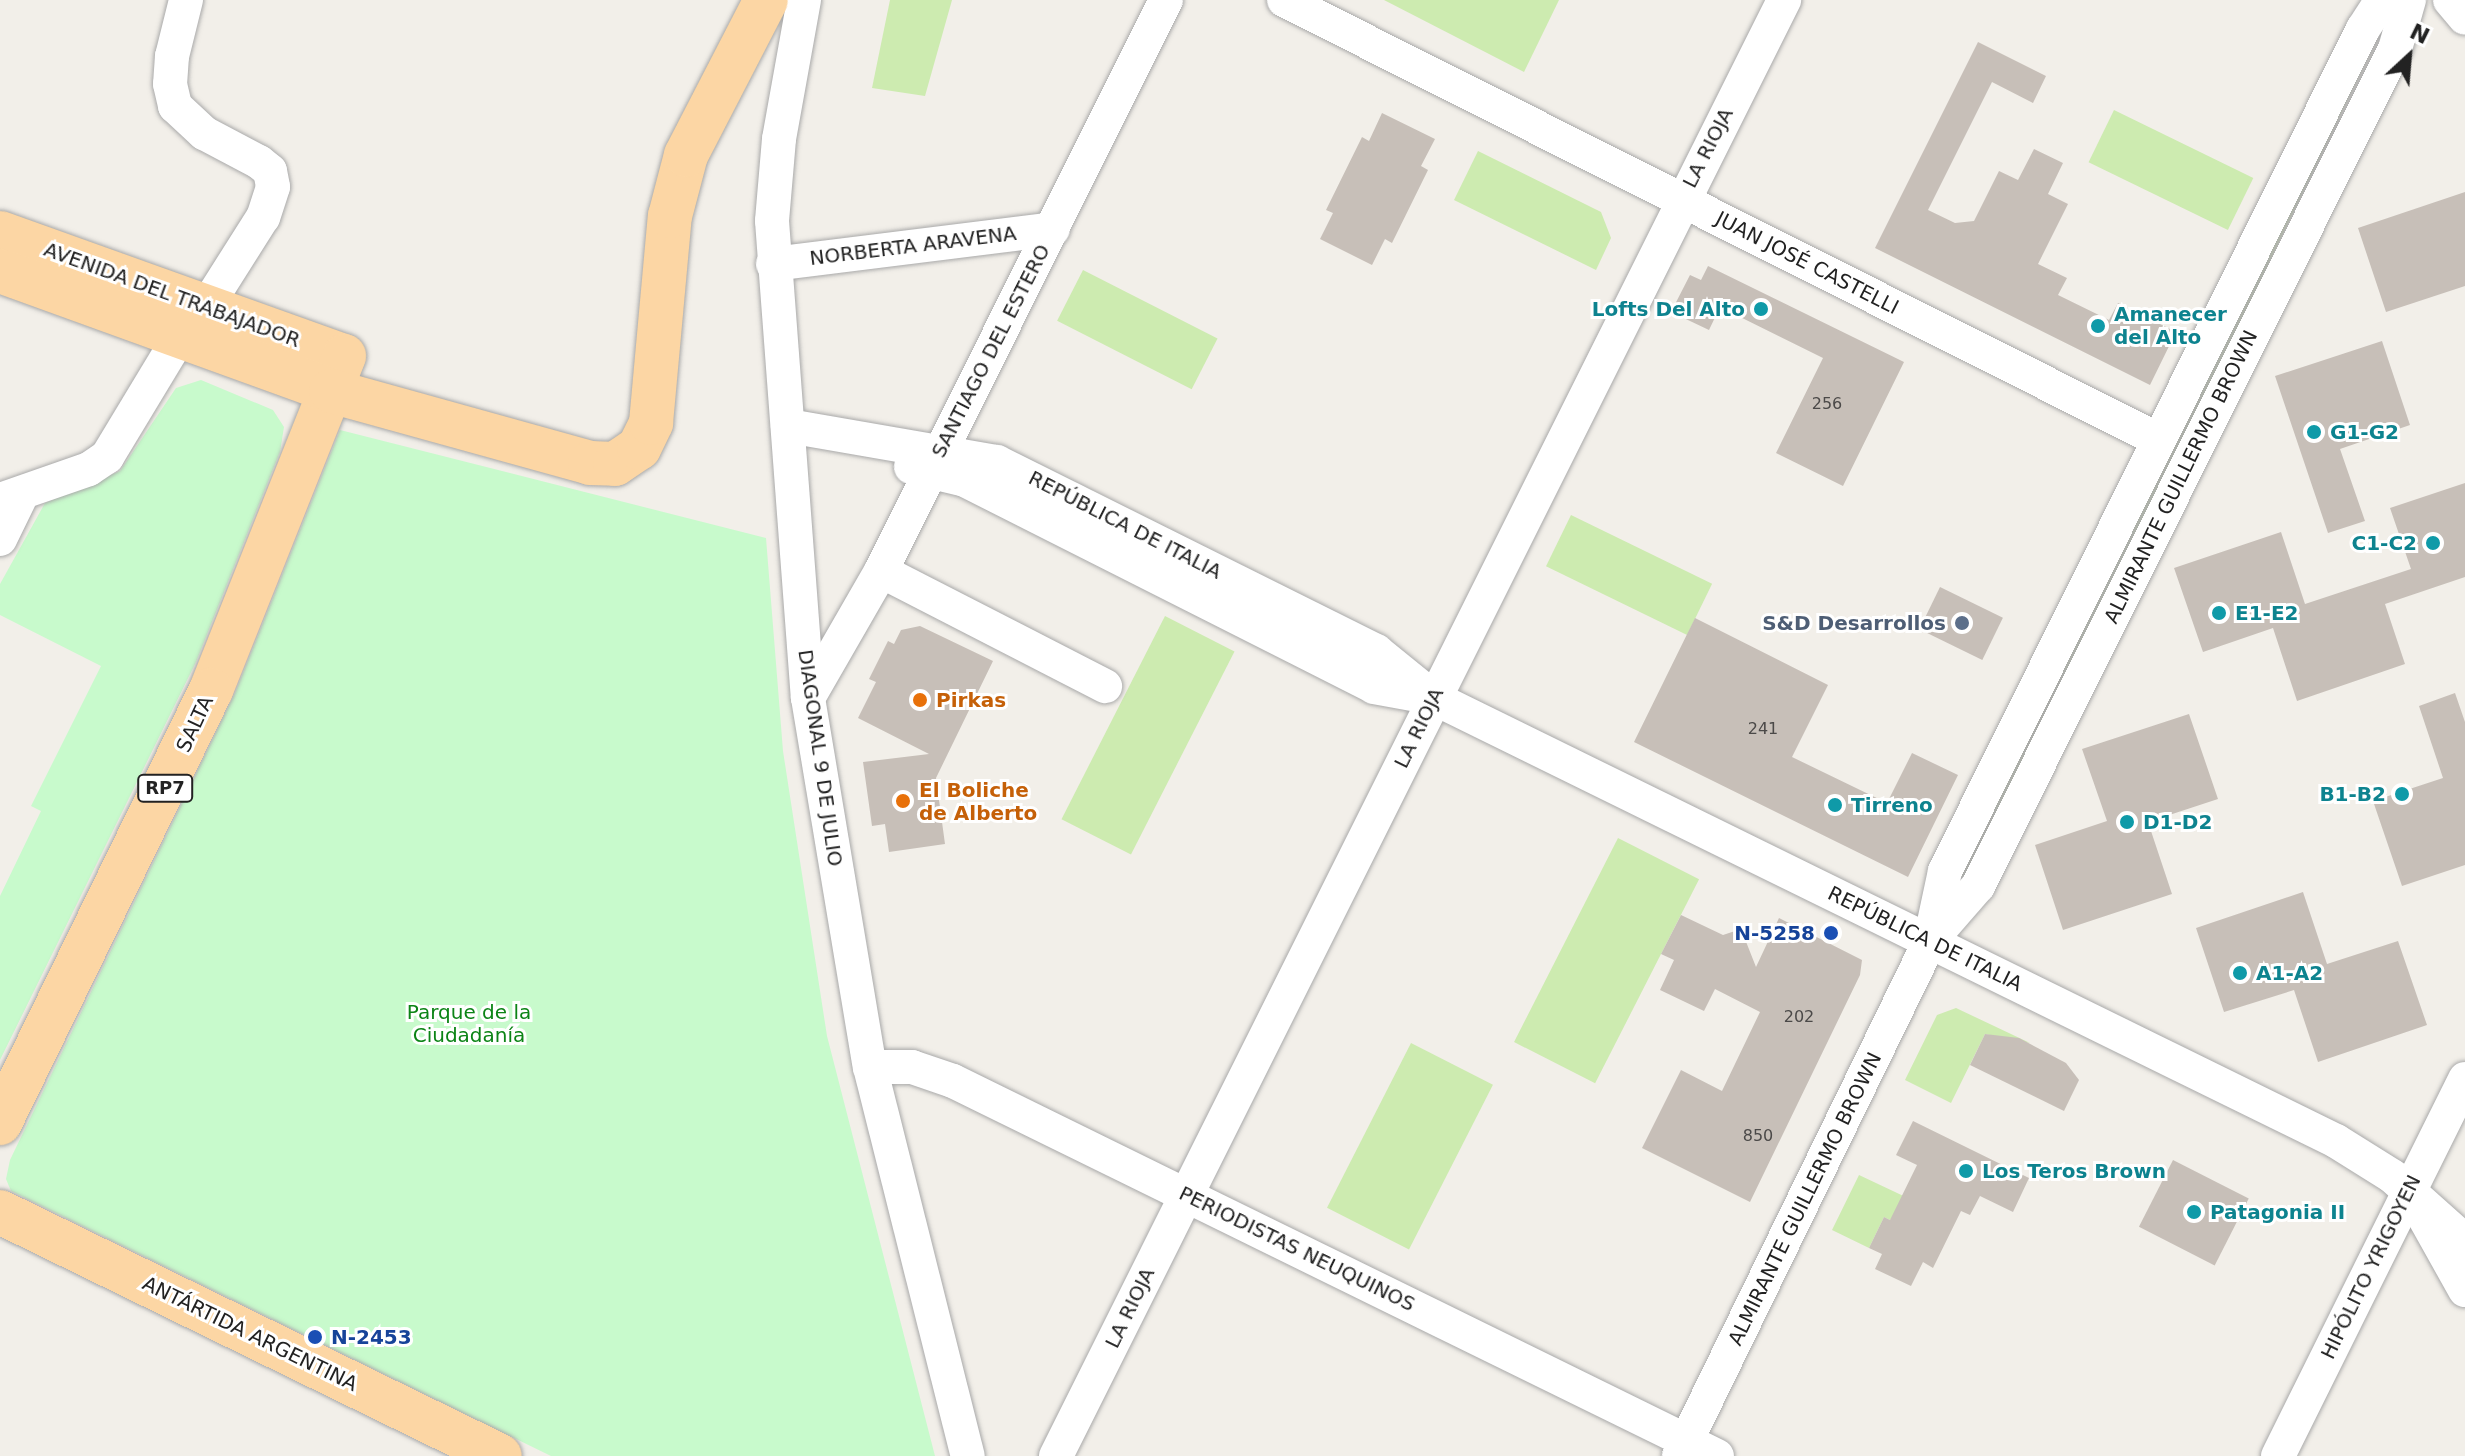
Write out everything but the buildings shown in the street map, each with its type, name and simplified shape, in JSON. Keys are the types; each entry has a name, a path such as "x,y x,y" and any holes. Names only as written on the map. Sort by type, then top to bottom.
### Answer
{"main road":[{"name":"AVENIDA DEL TRABAJADOR","path":"0,233 193,322 590,463 615,464 629,458 651,423 677,185 699,127 766,0"},
{"name":"AVENIDA DEL TRABAJADOR","path":"0,271 193,322"},
{"name":"SALTA","path":"0,1123 211,690 337,374"},
{"name":"ANTÁRTIDA ARGENTINA","path":"0,1212 450,1445 500,1456"}],"street":[{"path":"0,539 11,498 107,457 263,217 273,187 270,171 204,133 175,106 170,84 172,56 186,0"},
{"name":"DIAGONAL 9 DE JULIO","path":"804,0 779,139 773,264 808,698 870,1067 968,1456"},
{"name":"SANTIAGO DEL ESTERO","path":"808,698 881,571 1166,0"},
{"name":"JUAN JOSÉ CASTELLI","path":"1284,0 2159,440"},
{"name":"LA RIOJA","path":"1056,1456 1784,0"},
{"name":"ALMIRANTE GUILLERMO BROWN","path":"1683,1448 1930,941 1945,871 2363,29 2382,0"},
{"name":"ALMIRANTE GUILLERMO BROWN","path":"1930,941 1978,886 2395,49 2409,0"},
{"path":"2450,0 2465,18"},
{"name":"NORBERTA ARAVENA","path":"773,264 1053,229"},
{"name":"REPÚBLICA DE ITALIA","path":"789,437 937,460 997,462 1376,651 1434,698 2336,1141 2409,1190 2465,1241"},
{"path":"881,571 1105,686"},
{"name":"PERIODISTAS NEUQUINOS","path":"870,1067 935,1073 1186,1195 1683,1448 1717,1456"},
{"name":"HIPÓLITO YRIGOYEN","path":"2278,1456 2465,1079"},
{"name":"REPÚBLICA DE ITALIA","path":"2409,1190 2465,1290"}],"green space":[{"path":"890,0 952,0 925,96 872,88"},
{"path":"1384,0 1559,0 1524,72"},
{"path":"2374,45 1972,878 1961,880 1958,878"},
{"path":"2114,110 2253,178 2228,230 2089,162"},
{"path":"1478,151 1601,212 1611,238 1596,270 1454,200"},
{"path":"1083,270 1218,339 1192,389 1057,321"},
{"path":"201,380 273,410 284,427 280,452 196,662 0,1060 0,896 41,811 31,806 101,666 0,615 0,584 45,503 120,471 176,388"},
{"name":"Parque de la Ciudadanía","path":"340,430 766,538 783,751 827,1036 935,1456 551,1456 11,1191 6,1179 10,1160 235,693"},
{"path":"1571,515 1712,584 1687,635 1546,566"},
{"path":"1165,616 1234,651 1131,855 1061,819"},
{"path":"1618,838 1699,879 1595,1083 1514,1042"},
{"path":"1956,1008 2030,1043 1985,1034 1951,1103 1905,1080 1937,1015"},
{"path":"1411,1043 1493,1085 1409,1250 1327,1208"},
{"path":"1859,1175 1912,1200 1890,1220 1884,1217 1869,1248 1832,1230"}],"place":[{"name":"Lofts Del Alto","path":"1761,309"},
{"name":"Amanecer del Alto","path":"2098,326"},
{"name":"G1-G2","path":"2314,432"},
{"name":"C1-C2","path":"2433,543"},
{"name":"E1-E2","path":"2219,613"},
{"name":"S&D Desarrollos","path":"1962,623"},
{"name":"Pirkas","path":"920,700"},
{"name":"B1-B2","path":"2402,794"},
{"name":"El Boliche de Alberto","path":"903,801"},
{"name":"Tirreno","path":"1835,805"},
{"name":"D1-D2","path":"2127,822"},
{"name":"N-5258","path":"1831,933"},
{"name":"A1-A2","path":"2240,973"},
{"name":"Los Teros Brown","path":"1966,1171"},
{"name":"Patagonia II","path":"2194,1212"},
{"name":"N-2453","path":"315,1337"}]}
